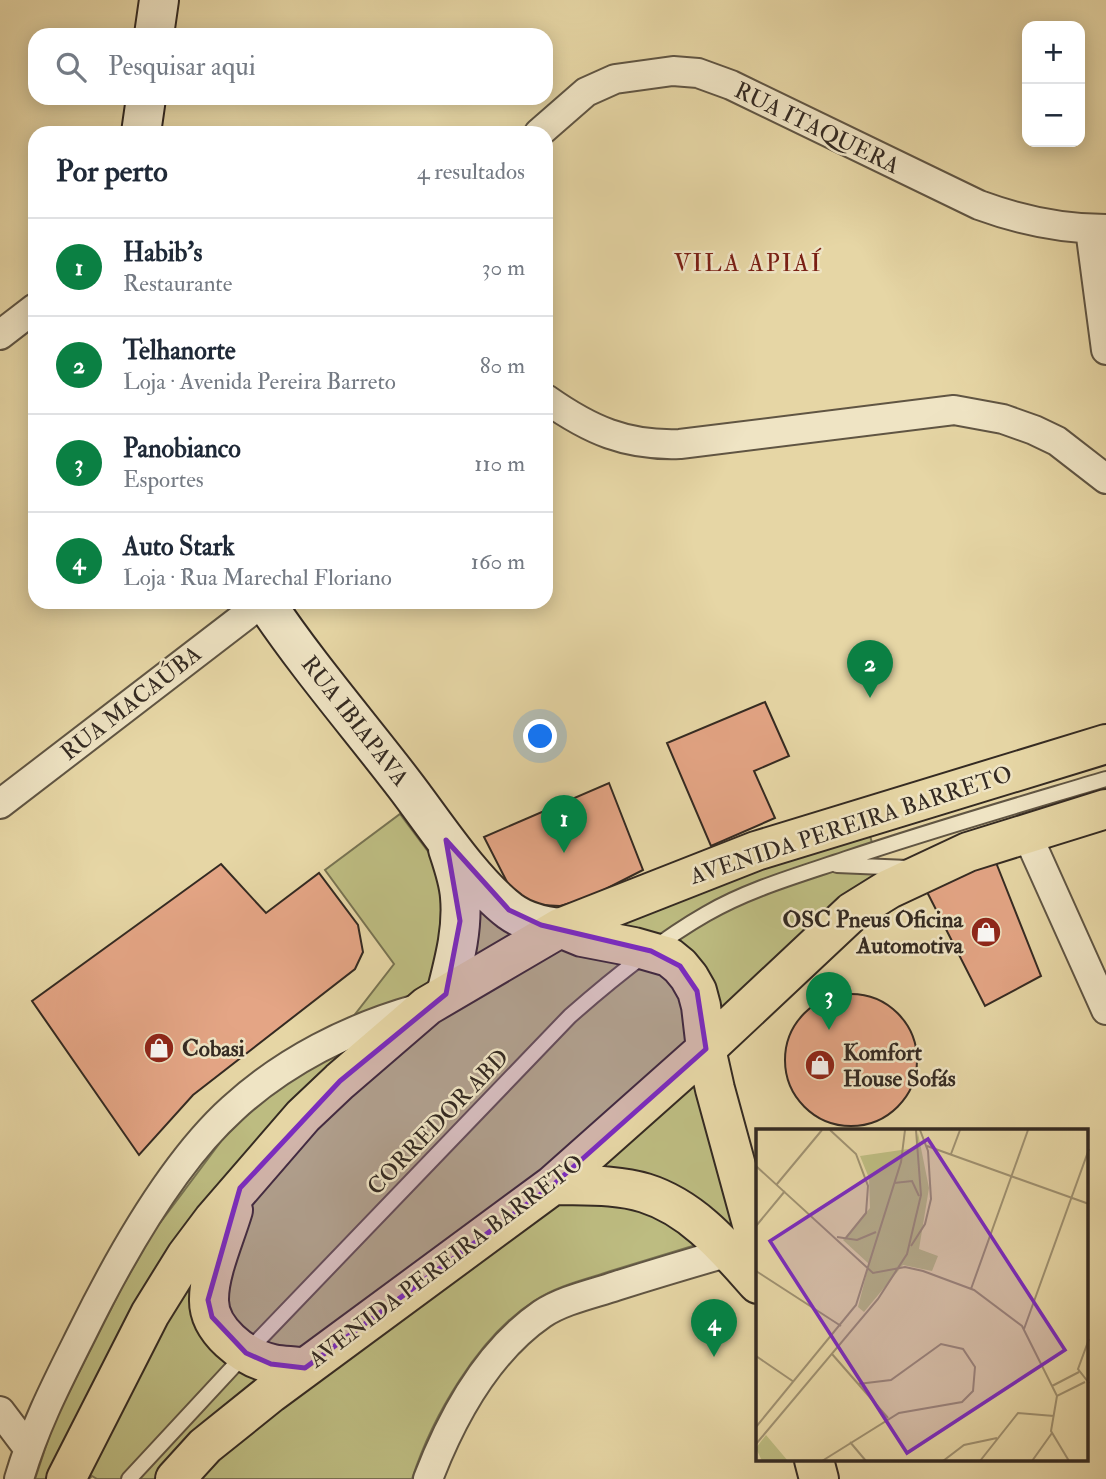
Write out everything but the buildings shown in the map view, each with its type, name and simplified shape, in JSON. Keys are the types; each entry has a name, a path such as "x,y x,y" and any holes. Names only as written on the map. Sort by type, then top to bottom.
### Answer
{"main road":[{"path":"155,28 159,0"},
{"path":"142,126 145,105"},
{"name":"RUA IBIAPAVA","path":"269,609 446,840 486,887 509,910 524,919 541,926 560,928"},
{"name":"AVENIDA PEREIRA BARRETO","path":"66,1479 150,1314 186,1256 240,1188 303,1116 436,1000 560,928 757,851 1106,744"},
{"name":"AVENIDA PEREIRA BARRETO","path":"175,1479 205,1446 305,1368 554,1185 706,1049 852,912 889,889 968,852 1106,809"},
{"name":"RUA IBIAPAVA","path":"436,1000 456,954 460,908 460,895 446,840"},
{"path":"560,928 582,937 669,957 680,966 697,990 743,1249 756,1279"},
{"path":"554,1185 610,1186 645,1193 673,1205 743,1249"},
{"path":"240,1188 212,1279 208,1300 212,1317 229,1341 246,1353 271,1364 305,1368"},
{"path":"815,1462 819,1479"}],"street":[{"name":"RUA ITAQUERA","path":"546,126 586,92 615,79 673,71 698,73 731,85 979,205 1020,220 1098,229"},
{"path":"1098,229 1106,350"},
{"path":"0,335 28,313"},
{"path":"553,404 591,428 653,444 954,410 1003,419 1034,430 1057,441 1106,479"},
{"name":"RUA MACAÚBA","path":"0,804 255,609"},
{"path":"1026,832 1106,1010"},
{"path":"19,1479 39,1419 107,1281 145,1220 207,1136 232,1109 288,1066 344,1035 436,1000"},
{"path":"428,1479 446,1435 467,1396 517,1334 543,1313 573,1299 743,1249"},
{"path":"0,1411 28,1448"}],"lane":[{"name":"CORREDOR ABD","path":"129,1479 246,1353 570,1016 651,951 708,912 760,890 948,825 1106,779"},
{"name":"CORREDOR ABD","path":"829,865 931,869"}],"highlighted area":[{"path":"446,840 509,910 541,925 651,951 680,966 697,991 706,1049 553,1185 305,1368 271,1364 246,1353 212,1317 208,1300 240,1188 340,1081 446,994 460,921"}],"shaded area":[{"path":"400,814 430,854 498,925 868,829 882,877 689,1047 745,1251 732,1234 573,1283 534,1301 494,1335 460,1380 432,1430 412,1479 97,1479 92,1476 89,1479 35,1479 54,1422 121,1289 154,1231 222,1140 254,1108 325,1053 394,964 325,870"}],"place":[{"name":"Telhanorte","path":"870,698"},
{"name":"Habib's","path":"564,853"},
{"name":"OSC Pneus Oficina Automotiva","path":"986,932"},
{"name":"Panobianco","path":"829,1030"},
{"name":"Cobasi","path":"159,1048"},
{"name":"Komfort House Sofás","path":"820,1065"},
{"name":"Auto Stark","path":"714,1357"}],"district":[{"name":"VILA APIAÍ","path":"748,263"}]}
